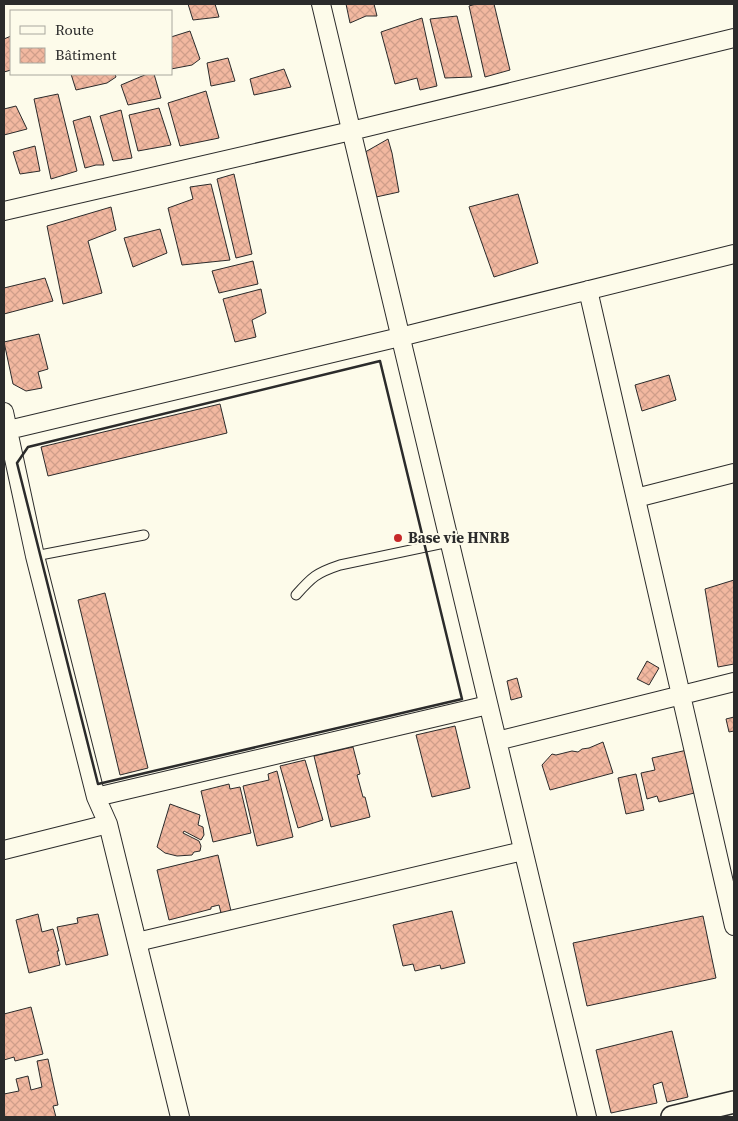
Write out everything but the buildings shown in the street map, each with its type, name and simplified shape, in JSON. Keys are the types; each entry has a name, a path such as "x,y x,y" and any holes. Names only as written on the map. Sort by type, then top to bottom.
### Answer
{"street":[{"path":"321,4 587,1117"},
{"path":"4,212 734,38"},
{"path":"6,431 400,337 734,254"},
{"path":"588,290 681,695 731,897 734,926"},
{"path":"4,412 6,431 35,556 96,797 108,824 180,1117"},
{"path":"636,498 734,473"},
{"path":"497,741 734,682"},
{"path":"96,797 488,705"},
{"path":"4,850 108,824"},
{"path":"137,942 523,851"},
{"path":"672,1117 734,1102"}],"lane":[{"path":"35,556 144,535"},
{"path":"296,595 310,579 322,571 340,565 449,542"}],"wall":[{"path":"380,361 462,699 98,784 17,463 28,447 380,361"}],"place":[{"name":"Base vie HNRB","path":"398,538"}]}
